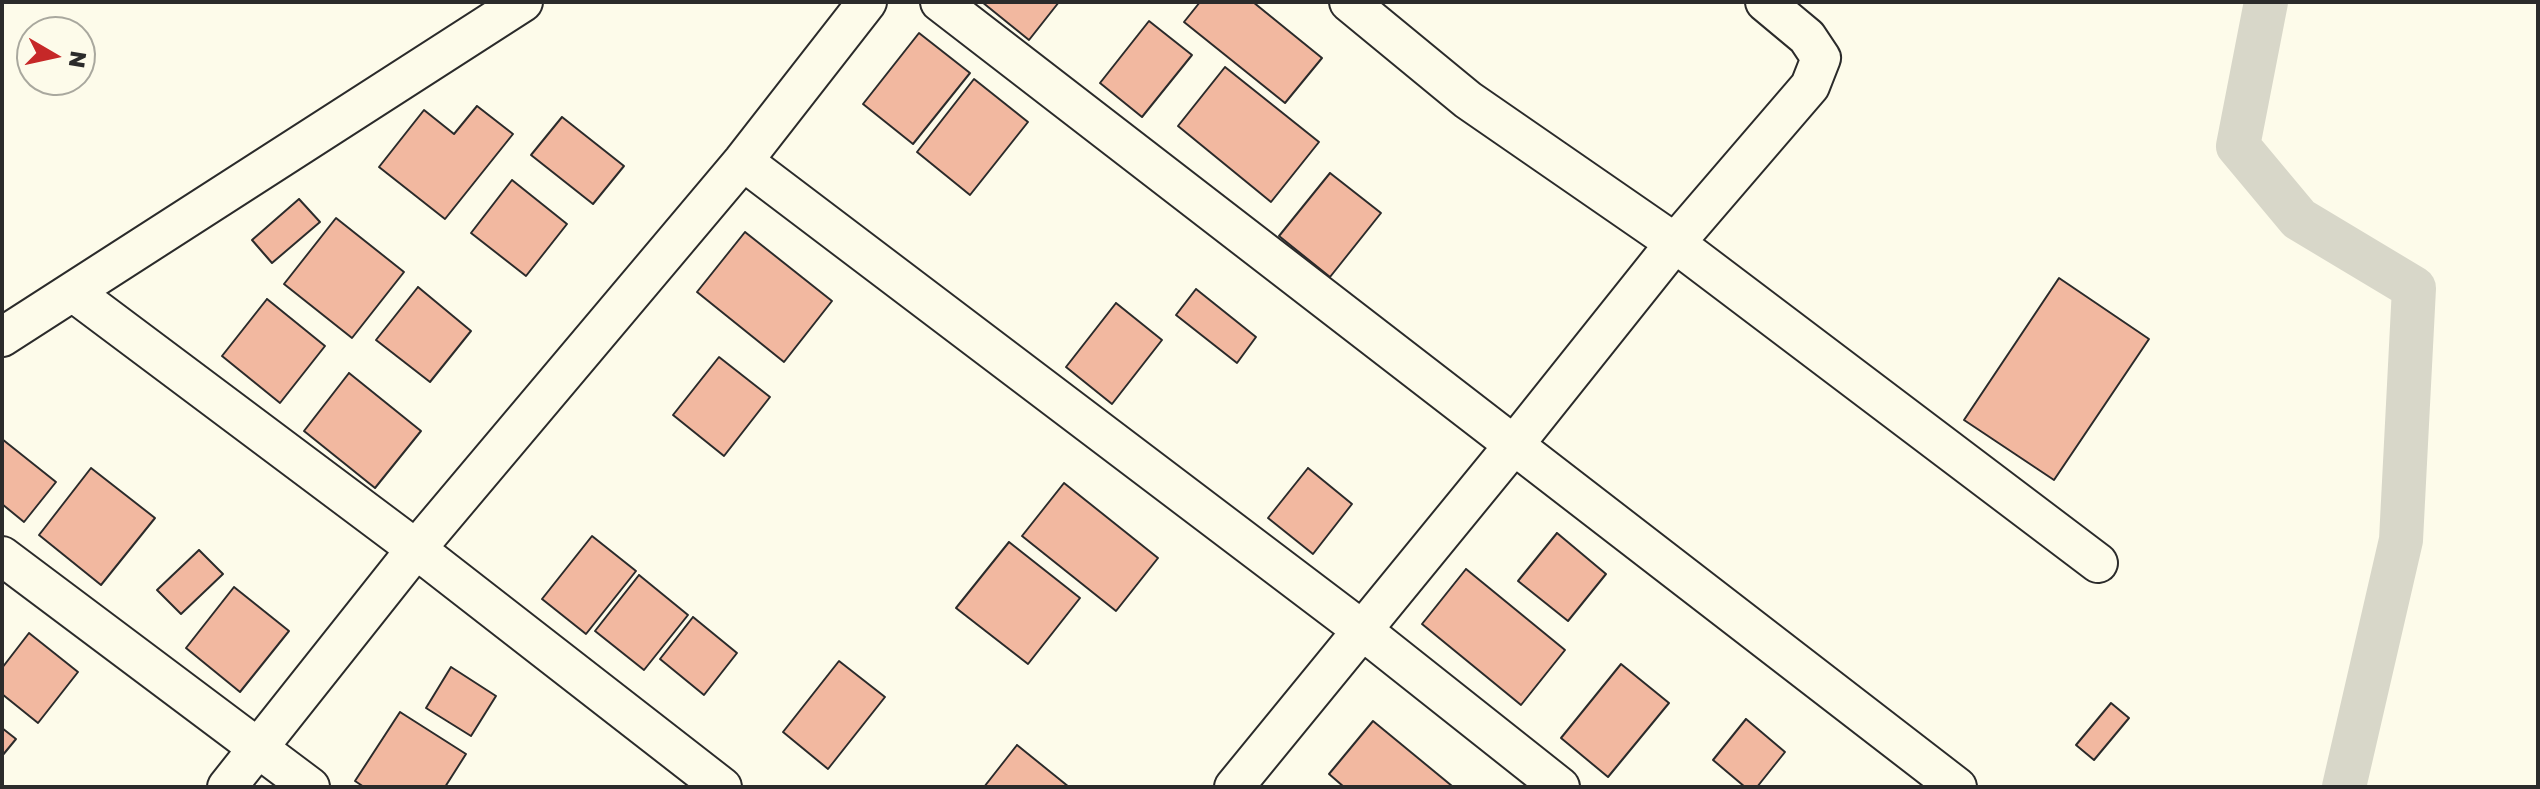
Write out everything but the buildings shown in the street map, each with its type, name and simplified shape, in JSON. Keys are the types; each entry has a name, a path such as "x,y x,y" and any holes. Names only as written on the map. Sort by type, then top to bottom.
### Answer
{"street":[{"path":"2,337 523,2"},
{"path":"227,787 416,549 743,161 867,2"},
{"path":"940,2 1957,787"},
{"path":"1349,2 1468,100 1675,243 2098,563"},
{"path":"1234,787 1675,243 1810,86 1821,58 1807,37 1765,2"},
{"path":"743,161 1362,630 1560,787"},
{"path":"73,292 416,549 722,787"},
{"path":"2,556 310,787"}],"waterway":[{"path":"2266,2 2238,146 2299,219 2414,288 2401,540 2344,787"}]}
